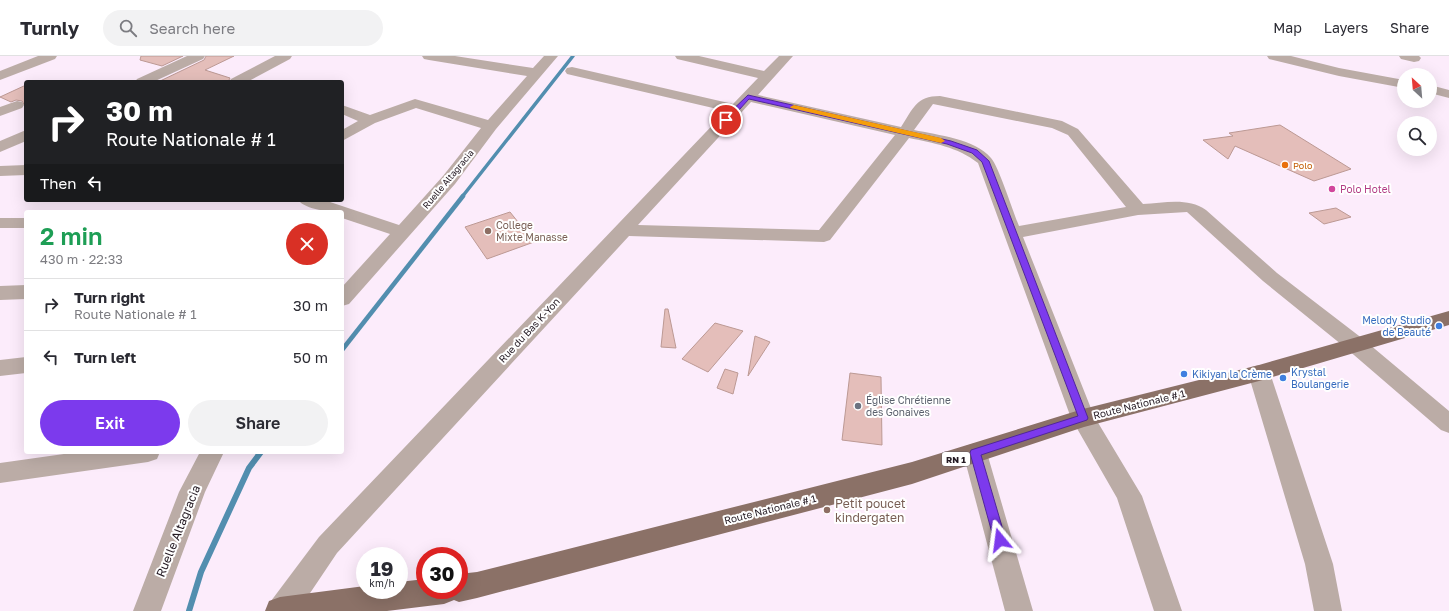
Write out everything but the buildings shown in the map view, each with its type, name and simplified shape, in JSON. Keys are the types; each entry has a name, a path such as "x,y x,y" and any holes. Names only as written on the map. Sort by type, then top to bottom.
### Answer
{"main road":[{"name":"Route Nationale # 1","path":"468,586 912,472 1083,418 1259,373 1449,318"},
{"path":"281,611 344,608 416,595"}],"street":[{"path":"0,76 50,56"},
{"path":"146,80 198,56"},
{"path":"240,80 285,56"},
{"path":"433,56 537,73"},
{"name":"Ruelle Altagracia","path":"344,297 449,180 491,126 551,56"},
{"path":"682,56 768,76"},
{"name":"Rue du Bas K-Yon","path":"281,611 328,545 786,56"},
{"path":"1274,56 1332,70 1397,83"},
{"path":"1330,56 1328,60 1332,70"},
{"path":"572,72 905,132 949,142 974,152 985,161 1083,418 1129,496 1168,611"},
{"path":"251,75 265,80"},
{"path":"1437,91 1449,94"},
{"path":"623,230 824,236 905,132 926,102 931,100 940,100 1063,126 1073,132 1138,210"},
{"path":"344,135 370,120 415,104 491,126"},
{"path":"0,112 17,105"},
{"path":"344,110 370,120"},
{"path":"0,147 24,136"},
{"path":"0,171 24,170"},
{"path":"313,202 337,210"},
{"path":"1013,233 1138,210 1186,207 1192,208 1270,277 1355,344 1449,424"},
{"path":"344,212 403,232"},
{"path":"0,223 24,223"},
{"path":"0,293 24,292"},
{"path":"0,368 24,365"},
{"path":"1259,373 1319,564 1328,611"},
{"path":"975,453 1019,611"},
{"path":"0,473 134,454"},
{"name":"Ruelle Altagracia","path":"147,611 192,492 211,454"}],"waterway":[{"path":"462,197 573,56"},
{"path":"344,347 463,196"},
{"path":"189,611 201,572 249,468 260,454"}],"slow traffic":[{"path":"794,107 941,141"}],"place":[{"name":"Polo","path":"1285,165"},
{"name":"Polo Hotel","path":"1332,189"},
{"name":"College Mixte Manasse","path":"488,231"},
{"name":"Melody Studio de Beauté","path":"1439,326"},
{"name":"Kikiyan la Crème","path":"1184,374"},
{"name":"Krystal Boulangerie","path":"1283,378"},
{"name":"Église Chrétienne des Gonaives","path":"858,406"},
{"name":"Petit poucet kindergaten","path":"827,510"}],"route":[{"path":"726,120 748,97 949,142 974,152 985,161 1083,418 975,453 1000,540"}]}
